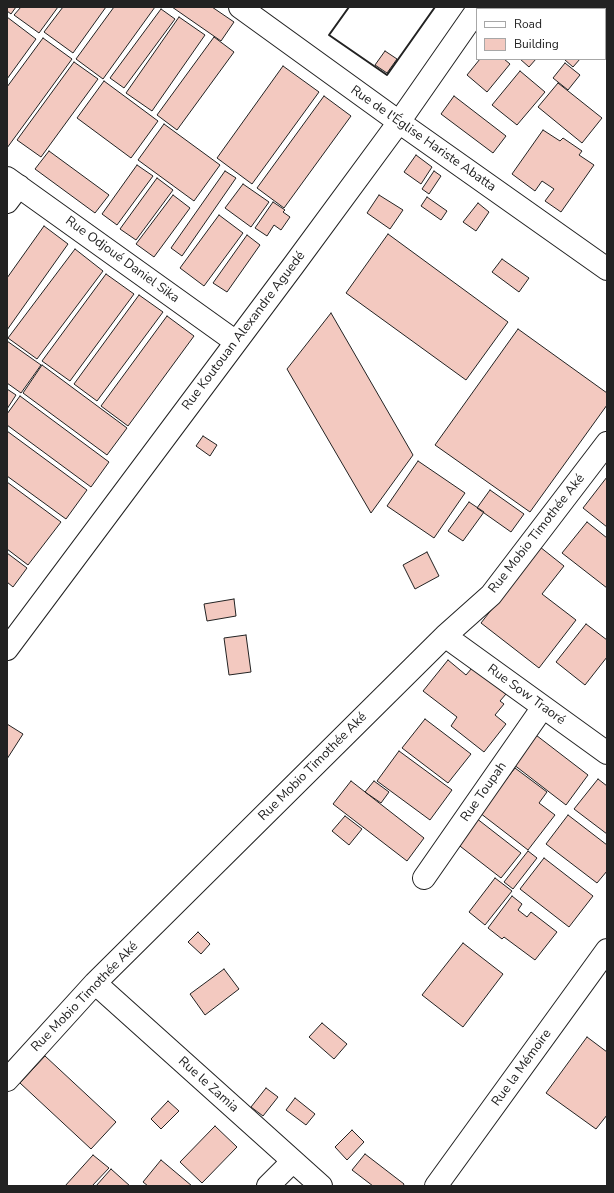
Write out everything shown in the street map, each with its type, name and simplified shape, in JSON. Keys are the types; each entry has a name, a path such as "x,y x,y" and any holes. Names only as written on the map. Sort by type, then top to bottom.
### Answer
{"street":[{"name":"Rue de l'Église Hariste Abatta","path":"240,7 399,122 607,269"},
{"name":"Rue Koutouan Alexandre Aguedé","path":"7,649 399,122 476,12"},
{"name":"Rue Odjoué Daniel Sika","path":"11,189 236,342"},
{"name":"Rue Mobio Timothée Aké","path":"7,1080 96,983 446,636 491,595 607,443"},
{"name":"Rue Sow Traoré","path":"446,636 607,753"},
{"name":"Rue Toupah","path":"424,878 543,707"},
{"name":"Rue la Mémoire","path":"436,1186 607,950"},
{"name":"Rue le Zamia","path":"96,983 321,1186"},
{"path":"268,1186 293,1161"}],"building":[{"path":"7,7 16,7 11,14 7,11"},
{"path":"21,7 58,7 39,33 14,15"},
{"path":"63,7 106,7 73,53 44,32"},
{"path":"114,7 155,7 103,79 76,59"},
{"path":"172,7 212,7 234,22 221,41"},
{"path":"607,7 607,30 606,8 597,8"},
{"path":"161,9 175,19 124,88 110,78"},
{"path":"7,17 36,39 7,79"},
{"path":"179,17 205,35 152,111 126,93"},
{"path":"606,34 607,35 606,50"},
{"path":"214,37 234,52 177,130 157,115"},
{"path":"43,38 72,59 7,148 7,87"},
{"path":"385,51 397,59 387,73 375,65"},
{"path":"479,60 505,60 510,64 487,92 467,75"},
{"path":"521,60 535,60 529,67"},
{"path":"565,60 579,60 573,67"},
{"path":"74,62 98,79 41,157 17,140"},
{"path":"565,63 580,75 568,90 553,78"},
{"path":"283,66 319,92 252,184 217,158"},
{"path":"520,71 545,92 517,125 492,105"},
{"path":"104,81 158,121 131,158 77,118"},
{"path":"558,83 602,118 582,143 538,107"},
{"path":"324,96 351,116 284,208 257,188"},
{"path":"454,96 506,136 493,153 441,114"},
{"path":"164,124 220,165 194,201 138,160"},
{"path":"543,130 560,141 563,138 582,151 579,155 594,165 561,212 545,201 554,189 542,181 535,191 512,174"},
{"path":"49,151 109,195 95,213 35,169"},
{"path":"416,155 432,167 421,184 404,172"},
{"path":"137,165 153,176 117,225 102,214"},
{"path":"225,171 236,178 182,256 171,248"},
{"path":"434,171 441,176 429,194 422,189"},
{"path":"157,178 173,190 136,240 120,229"},
{"path":"243,184 269,202 251,227 225,208"},
{"path":"173,195 190,208 154,257 136,244"},
{"path":"379,195 403,210 390,229 367,213"},
{"path":"427,197 447,211 441,220 421,206"},
{"path":"273,202 285,210 283,212 290,217 281,230 274,225 267,236 255,228"},
{"path":"478,203 489,212 476,231 463,222"},
{"path":"219,215 243,233 204,286 180,268"},
{"path":"44,226 68,244 7,330 7,278"},
{"path":"388,234 508,322 466,380 346,293"},
{"path":"247,235 260,245 227,292 213,283"},
{"path":"75,249 103,271 37,359 8,338"},
{"path":"502,259 529,278 519,292 492,272"},
{"path":"106,274 134,294 70,381 42,361"},
{"path":"139,295 163,312 97,401 74,384"},
{"path":"331,313 413,455 371,513 287,369"},
{"path":"167,316 194,336 128,426 101,406"},
{"path":"518,329 607,393 607,405 530,512 435,445"},
{"path":"7,341 41,365 21,393 7,383"},
{"path":"42,365 127,428 107,455 23,393"},
{"path":"7,389 16,395 7,409"},
{"path":"20,396 109,462 91,487 7,425 7,414"},
{"path":"7,431 87,490 66,519 7,476"},
{"path":"203,436 217,445 210,456 196,446"},
{"path":"418,461 465,493 434,538 387,506"},
{"path":"607,477 607,527 583,508"},
{"path":"7,482 61,522 28,565 7,549"},
{"path":"490,490 524,514 511,532 477,508"},
{"path":"469,502 484,512 463,541 448,531"},
{"path":"587,522 607,538 607,588 562,553"},
{"path":"540,547 564,566 542,594 576,620 539,668 481,623"},
{"path":"427,552 439,576 415,589 403,565"},
{"path":"7,553 27,568 13,587 7,582"},
{"path":"234,599 236,616 207,621 204,604"},
{"path":"586,624 607,640 607,657 585,685 556,662"},
{"path":"246,635 251,672 229,675 224,638"},
{"path":"448,660 466,675 472,668 506,694 500,701 504,704 495,715 506,724 484,752 451,726 457,717 423,691"},
{"path":"425,719 471,754 448,783 402,748"},
{"path":"7,724 23,734 7,759"},
{"path":"532,732 588,775 566,805 509,761"},
{"path":"399,751 452,790 430,820 377,781"},
{"path":"515,768 547,792 539,803 555,815 528,850 480,813"},
{"path":"598,779 607,786 607,834 574,809"},
{"path":"351,781 424,838 407,861 333,804"},
{"path":"374,781 389,792 381,803 365,792"},
{"path":"568,815 607,845 607,871 597,883 546,844"},
{"path":"345,816 362,829 349,845 332,831"},
{"path":"476,818 521,853 501,878 456,843"},
{"path":"528,851 537,858 513,889 504,882"},
{"path":"544,858 593,896 569,927 520,889"},
{"path":"495,878 512,891 485,925 469,912"},
{"path":"512,896 522,904 518,910 527,917 531,912 557,932 535,960 504,937 502,939 488,928"},
{"path":"198,932 210,944 201,954 188,942"},
{"path":"463,943 503,974 463,1027 422,995"},
{"path":"224,969 239,989 205,1015 190,994"},
{"path":"322,1023 347,1044 334,1059 309,1037"},
{"path":"587,1037 607,1052 607,1115 596,1129 546,1093"},
{"path":"45,1056 116,1122 91,1149 20,1083"},
{"path":"266,1088 278,1097 263,1116 251,1107"},
{"path":"295,1098 315,1114 306,1125 286,1110"},
{"path":"168,1101 179,1111 161,1129 151,1119"},
{"path":"215,1126 237,1147 202,1183 180,1162"},
{"path":"352,1130 364,1142 347,1160 335,1147"},
{"path":"365,1154 404,1184 403,1186 373,1186 352,1170"},
{"path":"93,1155 109,1168 92,1186 65,1186"},
{"path":"161,1160 192,1186 148,1186 143,1182"},
{"path":"111,1169 130,1186 96,1186"}],"wall":[{"path":"349,7 329,35 387,75 435,7"}]}
